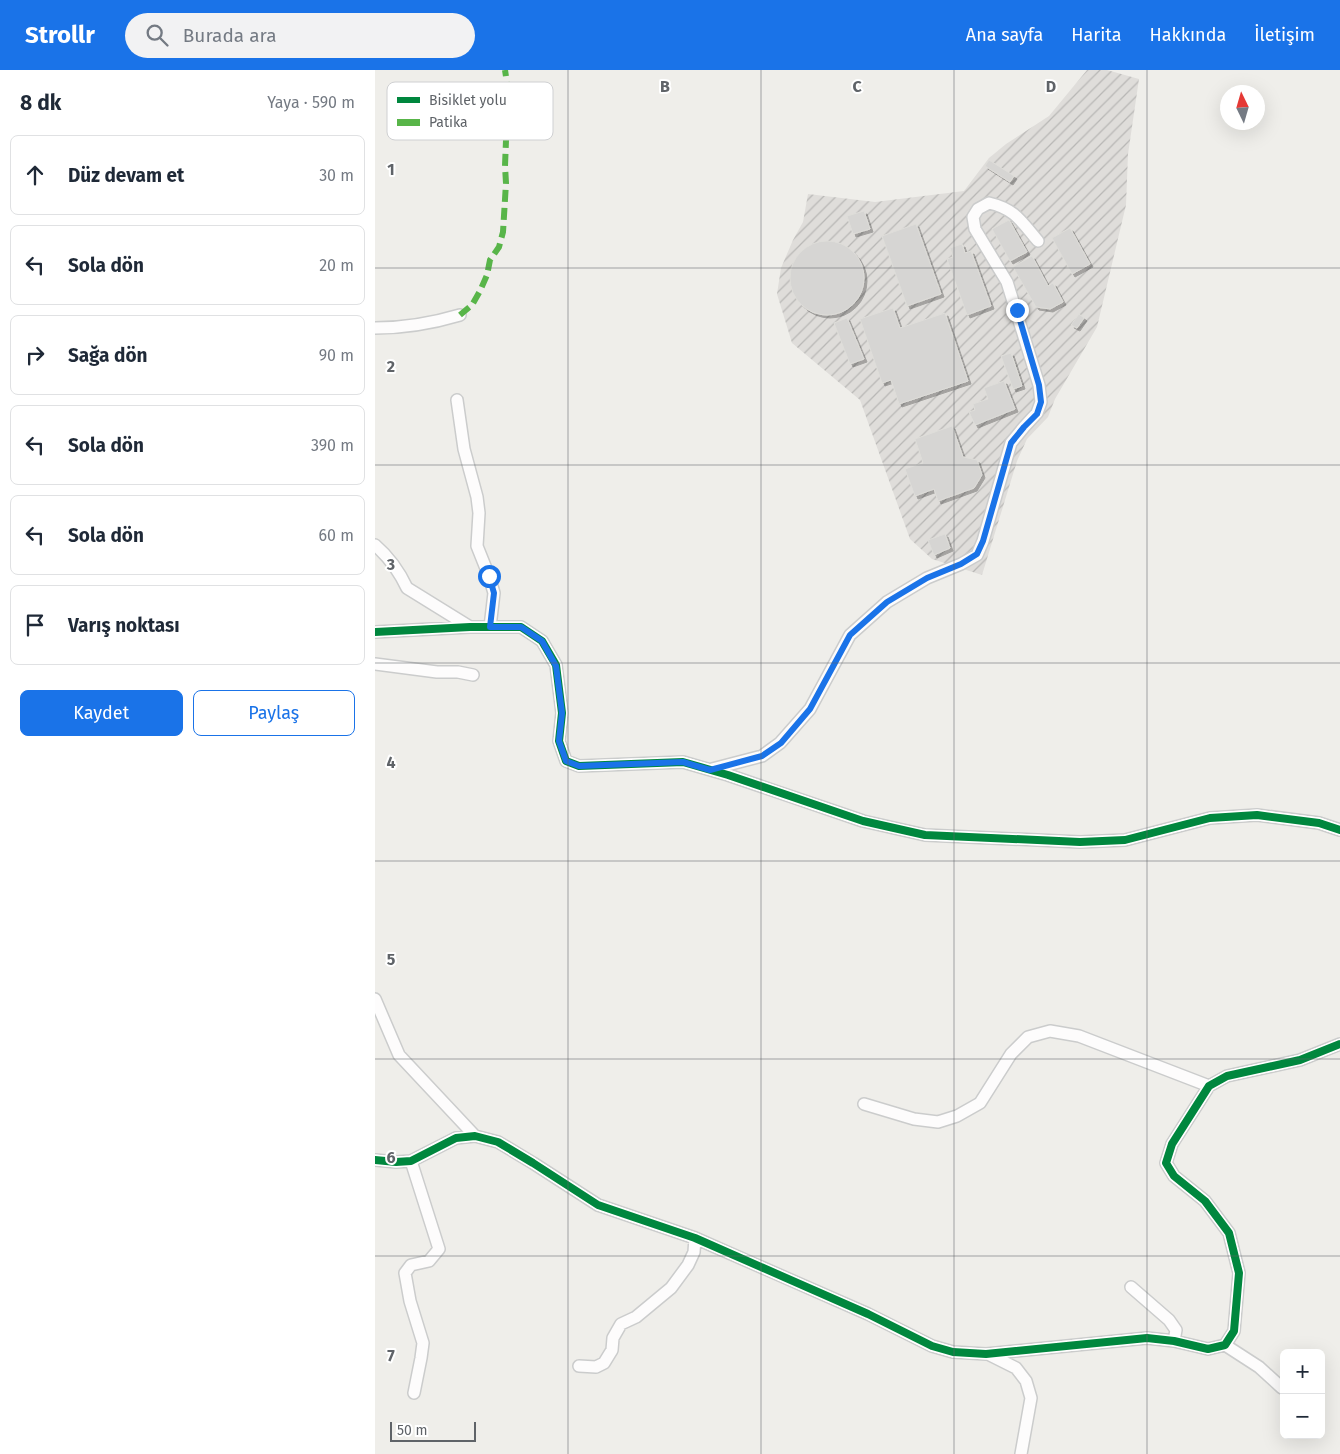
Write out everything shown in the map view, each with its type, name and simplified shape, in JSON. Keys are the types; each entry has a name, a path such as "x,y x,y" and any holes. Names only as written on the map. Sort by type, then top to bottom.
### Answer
{"street":[{"path":"710,770 762,756 781,743 810,709 850,635 887,602 927,578 961,564 977,554 983,541 1011,443 1037,414 1041,402 1039,385 1007,282 975,229 973,217 978,209 989,204 1002,206 1017,215 1037,241"},
{"path":"375,328 398,328 460,315"},
{"path":"457,400 464,449 477,497 479,513 477,546 494,593 490,627"},
{"path":"375,545 387,555 407,588 470,627"},
{"path":"375,632 470,627 521,627 542,641 556,666 562,713 559,741 566,761 579,766 683,762 863,821 925,834 1080,842 1125,840 1210,818 1257,815 1319,823 1340,830"},
{"path":"375,664 473,675"},
{"path":"375,999 399,1055 475,1136"},
{"path":"864,1104 914,1119 938,1122 957,1116 980,1103 1011,1054 1028,1037 1050,1031 1079,1036 1209,1086"},
{"path":"375,1160 411,1161 456,1138 475,1136 498,1142 598,1205 695,1238 868,1314 932,1346 953,1352 986,1354 1147,1338 1174,1341 1208,1349 1225,1345 1234,1331 1239,1273 1229,1233 1205,1201 1174,1176 1166,1163 1172,1144 1209,1086 1227,1076 1301,1060 1340,1044"},
{"path":"411,1161 439,1249 429,1261 411,1265 405,1273 410,1301 423,1343 415,1393"},
{"path":"579,1366 604,1364 612,1350 613,1338 621,1324 637,1317 671,1288 688,1265 694,1252 695,1238"},
{"path":"1131,1287 1169,1320 1176,1330 1174,1341"},
{"path":"1225,1345 1259,1368 1280,1386"},
{"path":"986,1354 1016,1368 1026,1381 1031,1398 1021,1454"}],"shaded area":[{"path":"1087,70 1107,70 1139,79 1128,154 1126,205 1097,327 1055,399 1048,417 1027,439 1017,461 982,575 932,559 910,539 860,400 792,343 777,294 781,268 803,222 808,194 875,202 964,191 989,158 1006,144 1049,116"}],"building":[{"path":"989,160 1014,176 1010,182 985,166"},
{"path":"864,211 870,229 853,234 847,216"},
{"path":"1009,220 1027,252 1010,261 992,229"},
{"path":"916,224 941,294 907,306 882,236"},
{"path":"1070,228 1090,264 1072,274 1052,238"},
{"path":"827,241 841,244 853,252 861,264 864,278 861,292 853,304 841,312 827,315 813,312 801,304 793,292 790,278 793,264 801,252 813,244"},
{"path":"962,244 965,253 971,251 991,306 967,315 947,259 953,257 950,248"},
{"path":"1032,256 1048,286 1053,283 1063,302 1050,309 1036,307 1013,267"},
{"path":"893,308 900,328 945,313 968,381 899,404 891,380 882,383 860,319"},
{"path":"1079,314 1084,318 1077,328 1071,325"},
{"path":"847,318 864,359 850,364 834,323"},
{"path":"1011,353 1022,386 1013,389 1001,356"},
{"path":"1004,381 1015,409 975,425 969,412 975,410 973,404 988,399 984,388"},
{"path":"952,426 963,457 977,460 982,475 974,488 938,501 934,489 915,496 905,469 923,463 915,439"},
{"path":"945,534 950,548 934,555 928,540"}],"marked path":[{"path":"505,70 507,82"},
{"path":"460,315 472,305 480,291 487,275 490,260 499,247 503,232 506,140"}],"cycle path":[{"path":"375,632 470,627 521,627 542,641 556,665 562,713 559,741 566,761 579,766 683,762 728,775 863,821 925,835 1080,842 1125,840 1210,818 1257,815 1319,823 1340,830"},
{"path":"375,1160 411,1161 456,1138 475,1136 498,1142 598,1205 695,1238 868,1314 932,1346 953,1352 986,1354 1147,1338 1174,1341 1208,1349 1225,1345 1234,1331 1239,1273 1229,1233 1205,1201 1174,1176 1166,1163 1172,1144 1209,1086 1227,1076 1300,1060 1340,1044"}],"route":[{"path":"489,576 494,593 490,627 521,627 542,641 556,666 562,713 559,741 566,761 579,766 683,762 710,770 762,756 781,743 810,709 850,635 887,602 927,578 961,564 977,554 983,541 1011,443 1037,414 1041,402 1039,385 1017,310"}]}
